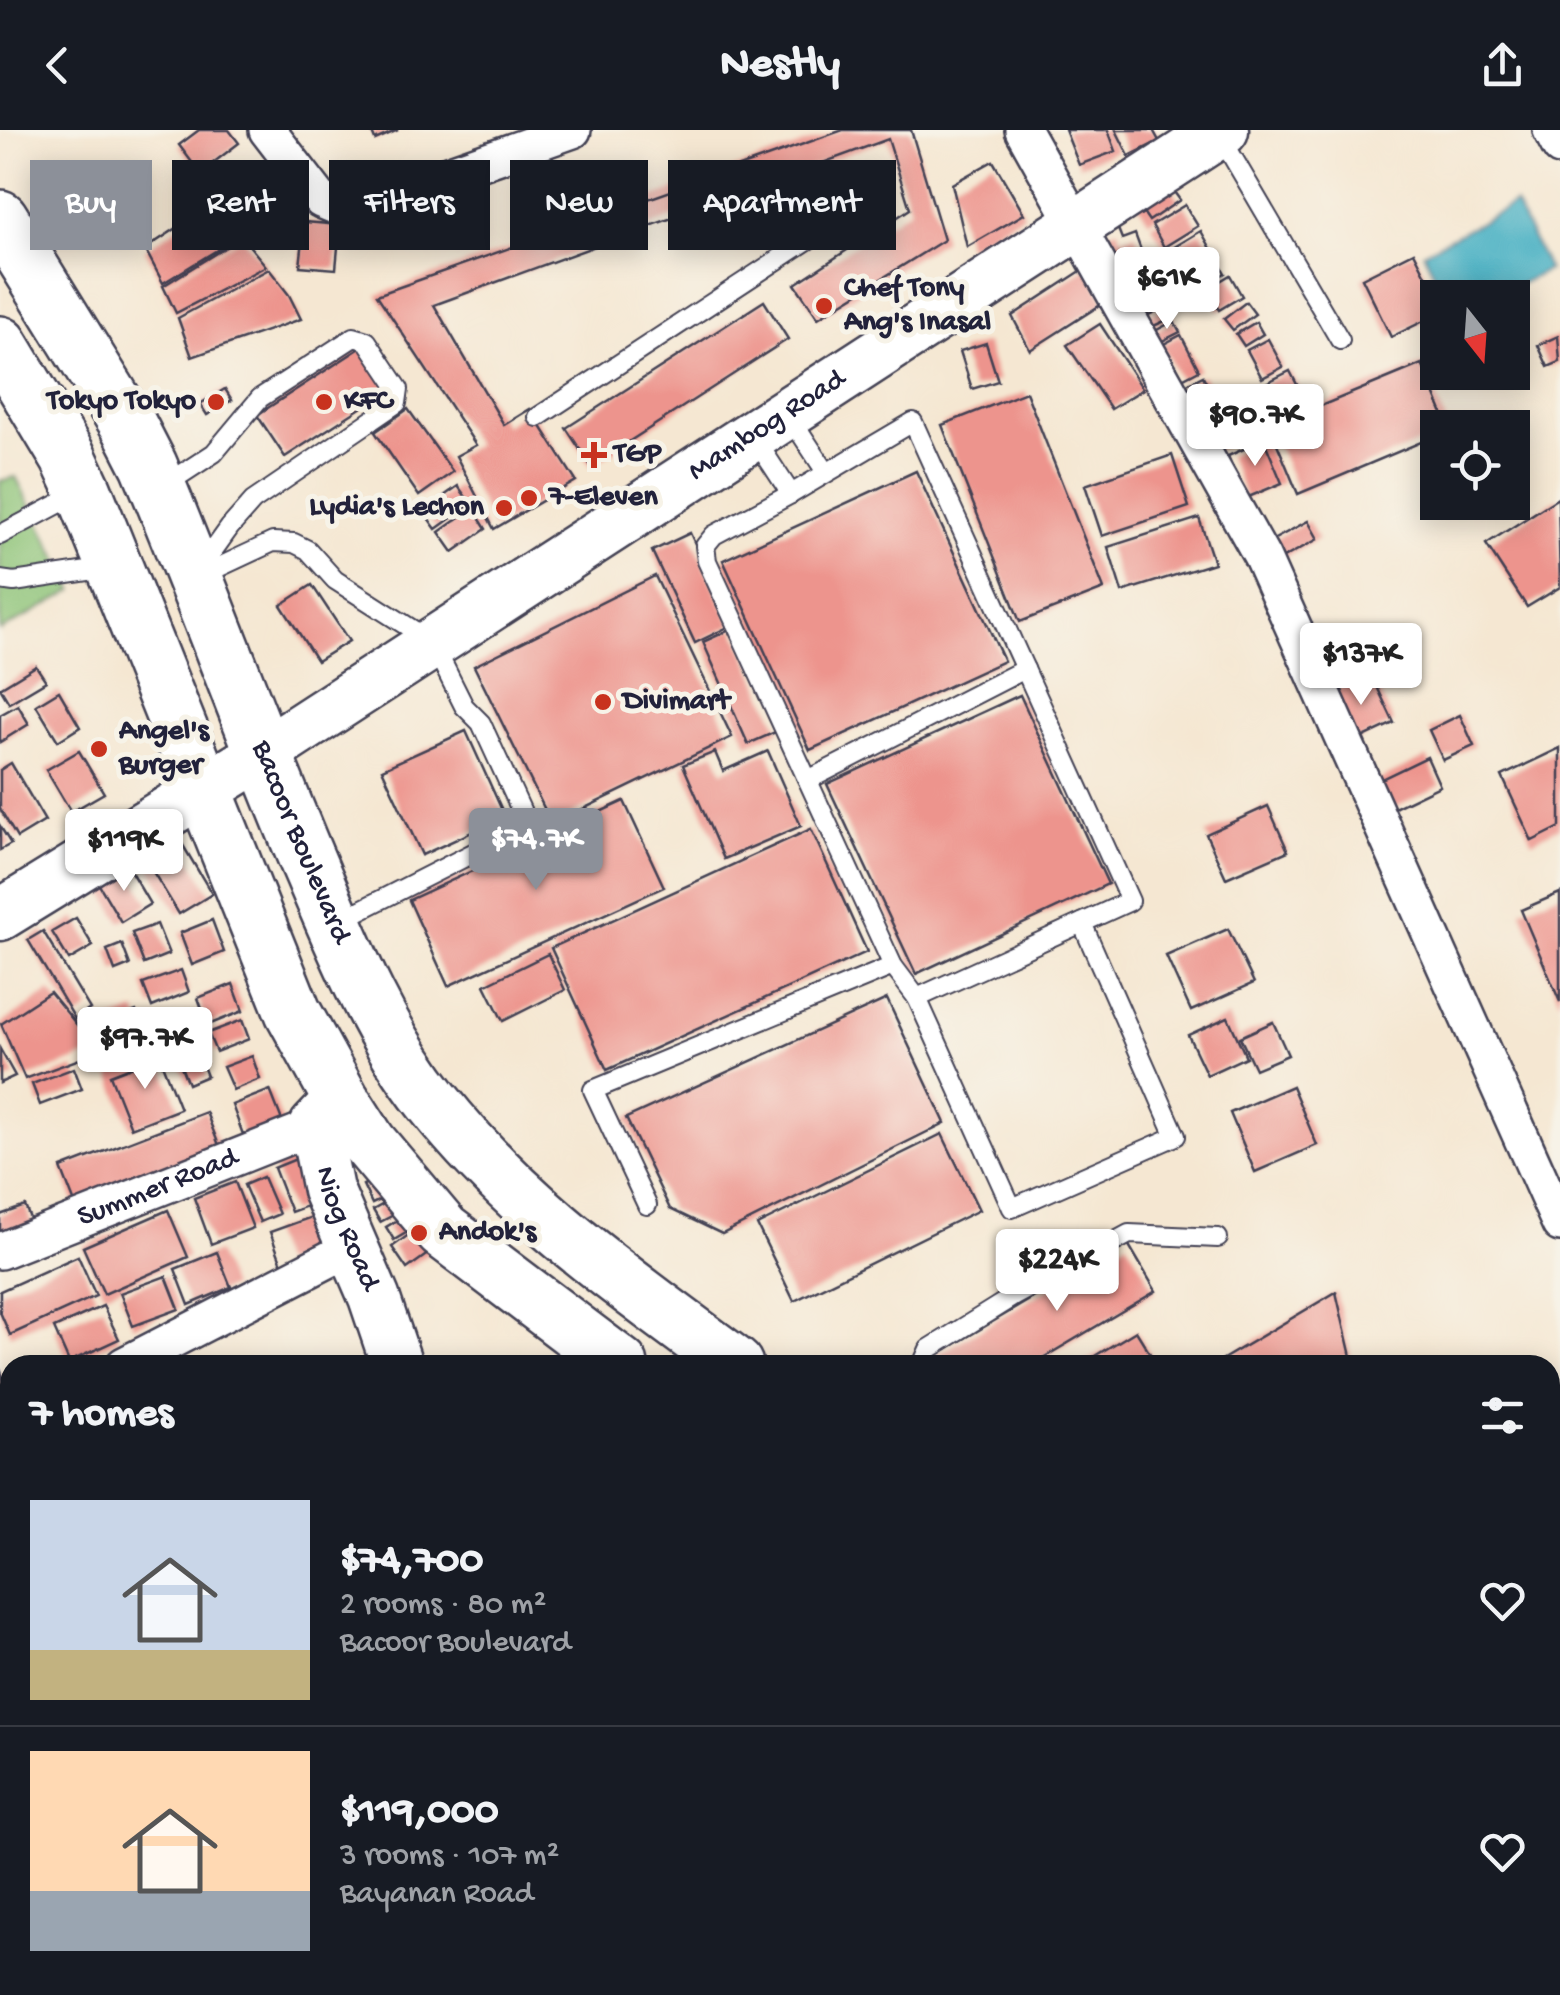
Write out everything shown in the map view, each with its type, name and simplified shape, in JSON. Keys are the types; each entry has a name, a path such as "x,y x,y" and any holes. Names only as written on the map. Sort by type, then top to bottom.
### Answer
{"main road":[{"name":"Mambog Road","path":"0,915 262,754 1221,132"},
{"name":"Bacoor Boulevard","path":"0,218 130,426 334,924 405,1062 475,1152 568,1241 722,1355"},
{"path":"0,344 84,491 294,1012 328,1112 369,1142 443,1231 607,1355"},
{"name":"Niog Road","path":"328,1112 328,1190 374,1297 394,1355"}],"street":[{"path":"266,130 322,200 345,210 573,130"},
{"path":"1023,130 1262,557 1560,1224"},
{"path":"1551,130 1560,147"},
{"name":"Summer Road","path":"0,1252 328,1112"},
{"path":"143,1355 353,1247"}],"lane":[{"path":"1221,132 1340,340"},
{"path":"538,417 793,250"},
{"path":"159,489 214,453 260,398 354,338 367,340 399,389 397,402 253,501 194,579"},
{"path":"918,998 1082,923 1130,902 913,422 714,535 705,546 707,561 893,966 918,998 1012,1208 1176,1136 1082,923"},
{"path":"770,424 826,472"},
{"path":"770,424 791,494"},
{"path":"0,535 84,491"},
{"path":"194,579 273,542 294,543 308,550 336,580 432,642 464,706 482,724 528,825 334,924"},
{"path":"0,580 14,582 116,567"},
{"path":"808,780 1025,669"},
{"path":"647,1205 594,1090 893,966"},
{"path":"926,1355 929,1349 1014,1296 1130,1234 1218,1238"}],"green space":[{"path":"16,477 74,590 0,631 0,481"}],"water":[{"path":"1515,204 1548,270 1528,280 1437,280 1423,252"}],"building":[{"path":"199,130 229,130 239,143 217,160 190,160 179,145"},
{"path":"371,130 398,130 375,140"},
{"path":"843,130 911,130 944,240 818,318 795,284 847,250 896,250 896,218 910,209 896,160 888,139 831,160 758,160"},
{"path":"1065,130 1108,130 1116,151 1079,165"},
{"path":"1116,130 1153,130 1159,141 1129,156"},
{"path":"993,161 1024,214 967,247 952,184"},
{"path":"1166,181 1180,200 1149,221 1136,202"},
{"path":"668,192 668,219 648,227 648,199"},
{"path":"1185,205 1198,226 1164,247 1152,225"},
{"path":"309,222 329,224 329,250 338,250 336,269 300,266 302,250 309,250"},
{"path":"1118,229 1122,239 1135,234 1142,253 1113,263 1102,234"},
{"path":"172,231 172,250 217,250 163,283 146,250 152,250 152,244"},
{"path":"1201,231 1225,273 1197,289 1173,248"},
{"path":"510,248 584,250 434,305 504,425 530,409 576,481 494,529 456,456 476,445 377,295"},
{"path":"221,250 253,250 266,266 176,313 163,286"},
{"path":"1414,252 1428,280 1420,280 1420,323 1391,337 1362,278"},
{"path":"1147,266 1155,283 1133,293 1125,277"},
{"path":"1087,267 1105,302 1030,350 1012,316"},
{"path":"269,269 301,319 192,357 178,318"},
{"path":"1230,275 1242,296 1219,310 1207,289"},
{"path":"1158,286 1165,301 1141,313 1134,298"},
{"path":"764,301 788,339 591,466 566,428"},
{"path":"1246,302 1255,314 1233,330 1224,319"},
{"path":"1169,305 1174,317 1149,328 1144,317"},
{"path":"1174,321 1180,332 1160,342 1155,331"},
{"path":"1256,322 1263,334 1244,346 1236,334"},
{"path":"1100,324 1143,389 1111,409 1067,345"},
{"path":"1181,335 1199,370 1180,380 1162,345"},
{"path":"1558,336 1560,362 1548,367 1538,345"},
{"path":"1268,339 1283,367 1262,378 1247,350"},
{"path":"986,343 998,381 972,389 960,351"},
{"name":"KFC","path":"362,347 390,389 285,457 257,415"},
{"path":"1420,365 1420,390 1433,390 1441,410 1420,410 1420,443 1298,494 1270,427"},
{"path":"1290,371 1306,402 1282,415 1266,383"},
{"path":"1203,376 1215,400 1192,411 1181,387"},
{"name":"Tokyo Tokyo","path":"225,389 232,400 207,415 200,404"},
{"path":"1026,392 1104,589 1020,622 942,425"},
{"path":"1222,407 1238,440 1213,451 1198,418"},
{"path":"408,409 453,472 419,496 375,432"},
{"path":"1264,440 1282,483 1246,498 1228,456"},
{"path":"1172,455 1189,507 1102,536 1085,485"},
{"path":"916,471 1004,661 810,750 723,560"},
{"path":"458,486 471,504 436,529 423,511"},
{"path":"1558,498 1560,587 1527,607 1486,544 1524,520 1530,520 1530,516"},
{"path":"473,508 486,529 453,552 439,532"},
{"path":"1199,518 1214,563 1122,592 1108,547"},
{"path":"1308,521 1318,539 1283,558 1273,540"},
{"path":"690,533 732,625 695,643 652,551"},
{"name":"Divimart","path":"655,576 732,737 552,824 474,666"},
{"path":"312,585 349,641 317,661 281,605"},
{"path":"734,628 780,730 748,744 703,642"},
{"path":"36,666 46,681 9,703 0,688"},
{"path":"1371,674 1394,723 1351,743 1328,694"},
{"path":"59,691 80,727 58,741 36,705"},
{"path":"1020,695 1108,884 916,974 827,784"},
{"path":"18,705 29,724 0,742 0,715"},
{"path":"1460,715 1474,746 1443,760 1429,730"},
{"path":"466,731 505,817 422,855 382,769"},
{"path":"1560,748 1560,827 1532,841 1502,776"},
{"path":"79,751 104,793 71,812 46,770"},
{"path":"768,751 801,826 724,859 683,765 715,752 723,771"},
{"path":"1427,757 1440,786 1388,811 1375,782"},
{"path":"11,763 45,821 17,838 0,809 0,770"},
{"path":"624,801 664,887 448,986 409,900"},
{"path":"1268,806 1288,851 1226,878 1206,834"},
{"path":"0,826 11,844 0,850"},
{"path":"811,829 867,952 607,1070 551,948"},
{"path":"181,842 212,894 179,914 147,862"},
{"path":"127,865 150,904 121,922 98,883"},
{"path":"1560,893 1560,1002 1521,910"},
{"path":"76,918 93,946 69,960 52,932"},
{"path":"212,920 224,952 192,965 180,933"},
{"path":"157,924 169,954 144,964 132,933"},
{"path":"1228,929 1254,983 1191,1011 1166,956"},
{"path":"43,931 90,1009 75,1019 28,940"},
{"path":"122,944 130,965 115,971 107,950"},
{"path":"548,954 565,990 503,1021 485,985"},
{"path":"181,970 189,992 152,1007 143,984"},
{"path":"233,984 243,1011 208,1025 198,998"},
{"path":"50,992 99,1052 25,1079 1,1024"},
{"path":"887,999 945,1123 722,1234 670,1209 626,1118"},
{"path":"136,1011 150,1045 116,1059 102,1024"},
{"path":"1228,1017 1246,1057 1207,1075 1188,1035"},
{"path":"242,1020 249,1039 216,1052 208,1033"},
{"path":"185,1021 207,1076 188,1084 166,1028"},
{"path":"1273,1022 1288,1055 1255,1069 1240,1037"},
{"path":"0,1049 15,1076 0,1083"},
{"path":"159,1056 180,1109 131,1128 110,1075"},
{"path":"252,1056 260,1079 233,1090 223,1067"},
{"path":"74,1068 82,1089 40,1105 32,1084"},
{"path":"1292,1086 1317,1145 1255,1172 1230,1113"},
{"path":"270,1090 287,1133 248,1148 232,1105"},
{"path":"206,1112 222,1153 77,1209 61,1168"},
{"path":"942,1134 979,1210 794,1301 757,1225"},
{"path":"301,1157 318,1202 291,1212 274,1168"},
{"path":"384,1175 393,1194 372,1204 363,1185"},
{"path":"263,1177 279,1214 260,1222 244,1185"},
{"path":"235,1182 253,1228 211,1244 194,1198"},
{"path":"396,1197 403,1210 380,1222 373,1210"},
{"path":"25,1206 35,1231 0,1244 0,1215"},
{"path":"168,1210 188,1257 104,1294 83,1247"},
{"path":"320,1214 332,1245 282,1264 270,1232"},
{"path":"408,1214 416,1227 394,1240 386,1227"},
{"path":"421,1226 436,1248 407,1269 392,1247"},
{"path":"1127,1242 1156,1291 1048,1355 937,1355"},
{"path":"217,1252 231,1287 189,1305 175,1269"},
{"path":"78,1256 96,1296 10,1335 0,1312 0,1291"},
{"path":"166,1276 179,1309 133,1326 120,1293"},
{"path":"1336,1292 1351,1355 1230,1355"},
{"path":"103,1306 119,1339 84,1355 66,1355 54,1328"},
{"path":"1136,1331 1151,1355 1096,1355"}],"place":[{"name":"Chef Tony Ang's Inasal","path":"824,306"},
{"name":"Tokyo Tokyo","path":"216,402"},
{"name":"KFC","path":"324,402"},
{"name":"TGP","path":"594,455"},
{"name":"7-Eleven","path":"529,498"},
{"name":"Lydia's Lechon","path":"504,508"},
{"name":"Divimart","path":"603,702"},
{"name":"Angel's Burger","path":"99,749"},
{"name":"Andok's","path":"419,1233"}]}
